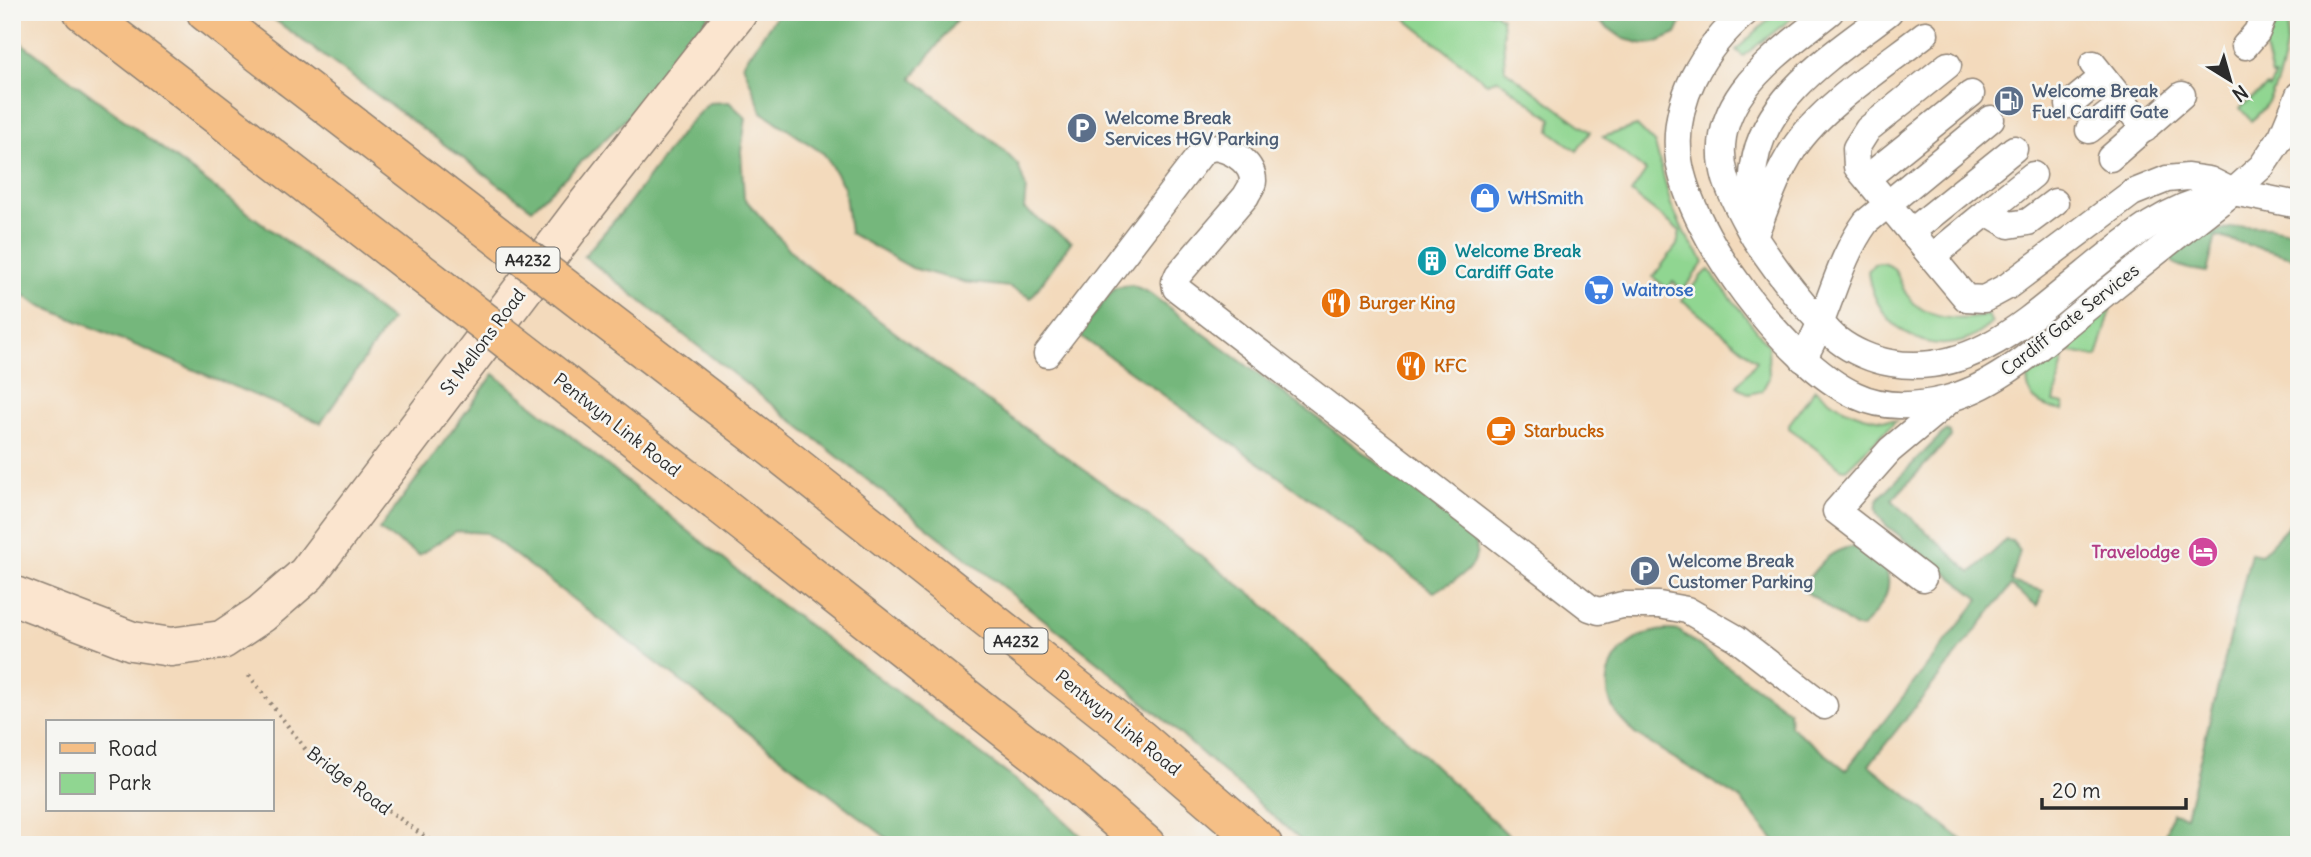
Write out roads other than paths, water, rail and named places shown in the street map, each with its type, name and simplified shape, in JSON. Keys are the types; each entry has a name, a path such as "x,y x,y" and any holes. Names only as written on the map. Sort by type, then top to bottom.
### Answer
{"main road":[{"name":"Pentwyn Link Road","path":"83,12 717,502 1067,777 1146,845"},
{"name":"Pentwyn Link Road","path":"206,12 765,442 1140,739 1263,845"},
{"name":"St Mellons Road","path":"12,595 132,641 171,648 222,640 261,614 307,574 582,211 738,12"}],"lane":[{"name":"Cardiff Gate Services","path":"1746,12 1713,47 1697,70 1686,94 1679,135 1679,159 1693,205 1720,257 1770,325 1803,359 1833,382 1855,395 1877,403 1900,406 1944,400 1982,385 2021,360 2262,166 2282,136 2299,95"},
{"path":"1830,12 1774,57 1745,86 1728,115 1722,145 1725,176 1734,200 1754,237 1798,299 1838,340 1870,357 1917,367 1961,359 1985,348 2036,313 2149,224 2202,199 2233,192"},
{"path":"1754,237 1754,164 1760,141 1778,110 1805,78 1889,12"},
{"path":"2245,46 2257,32 2265,12"},
{"path":"1754,237 1773,189 1794,147 1828,111 1925,34"},
{"path":"1948,65 1868,129 1857,148 1857,167 1966,298 1984,299 2008,286 2112,206 2147,185 2167,179 2188,177 2209,180 2233,192 2299,205"},
{"path":"2069,104 2098,70 2145,129"},
{"path":"1867,178 1971,94"},
{"path":"2110,158 2182,96"},
{"path":"2089,130 2124,102"},
{"path":"1803,359 1821,322 1851,242 1866,222 1991,119"},
{"path":"1047,354 1203,151 1217,147 1231,153 1242,159 1251,173 1253,183 1246,196 1178,275 1176,288 1590,608 1600,611 1622,605 1659,605 1687,610 1737,638 1824,706"},
{"path":"1911,232 2014,149"},
{"path":"1932,257 2033,175"},
{"path":"1987,212 2009,225 2028,222 2055,202"},
{"path":"1923,578 1836,511 1891,450 1954,396"}],"place":[{"name":"Welcome Break Fuel Cardiff Gate","path":"2009,101"},
{"name":"Welcome Break Services HGV Parking","path":"1082,128"},
{"name":"WHSmith","path":"1485,198"},
{"name":"Welcome Break Cardiff Gate","path":"1432,261"},
{"name":"Waitrose","path":"1599,290"},
{"name":"Burger King","path":"1336,303"},
{"name":"KFC","path":"1411,366"},
{"name":"Starbucks","path":"1501,431"},
{"name":"Travelodge","path":"2203,552"},
{"name":"Welcome Break Customer Parking","path":"1645,571"}]}
